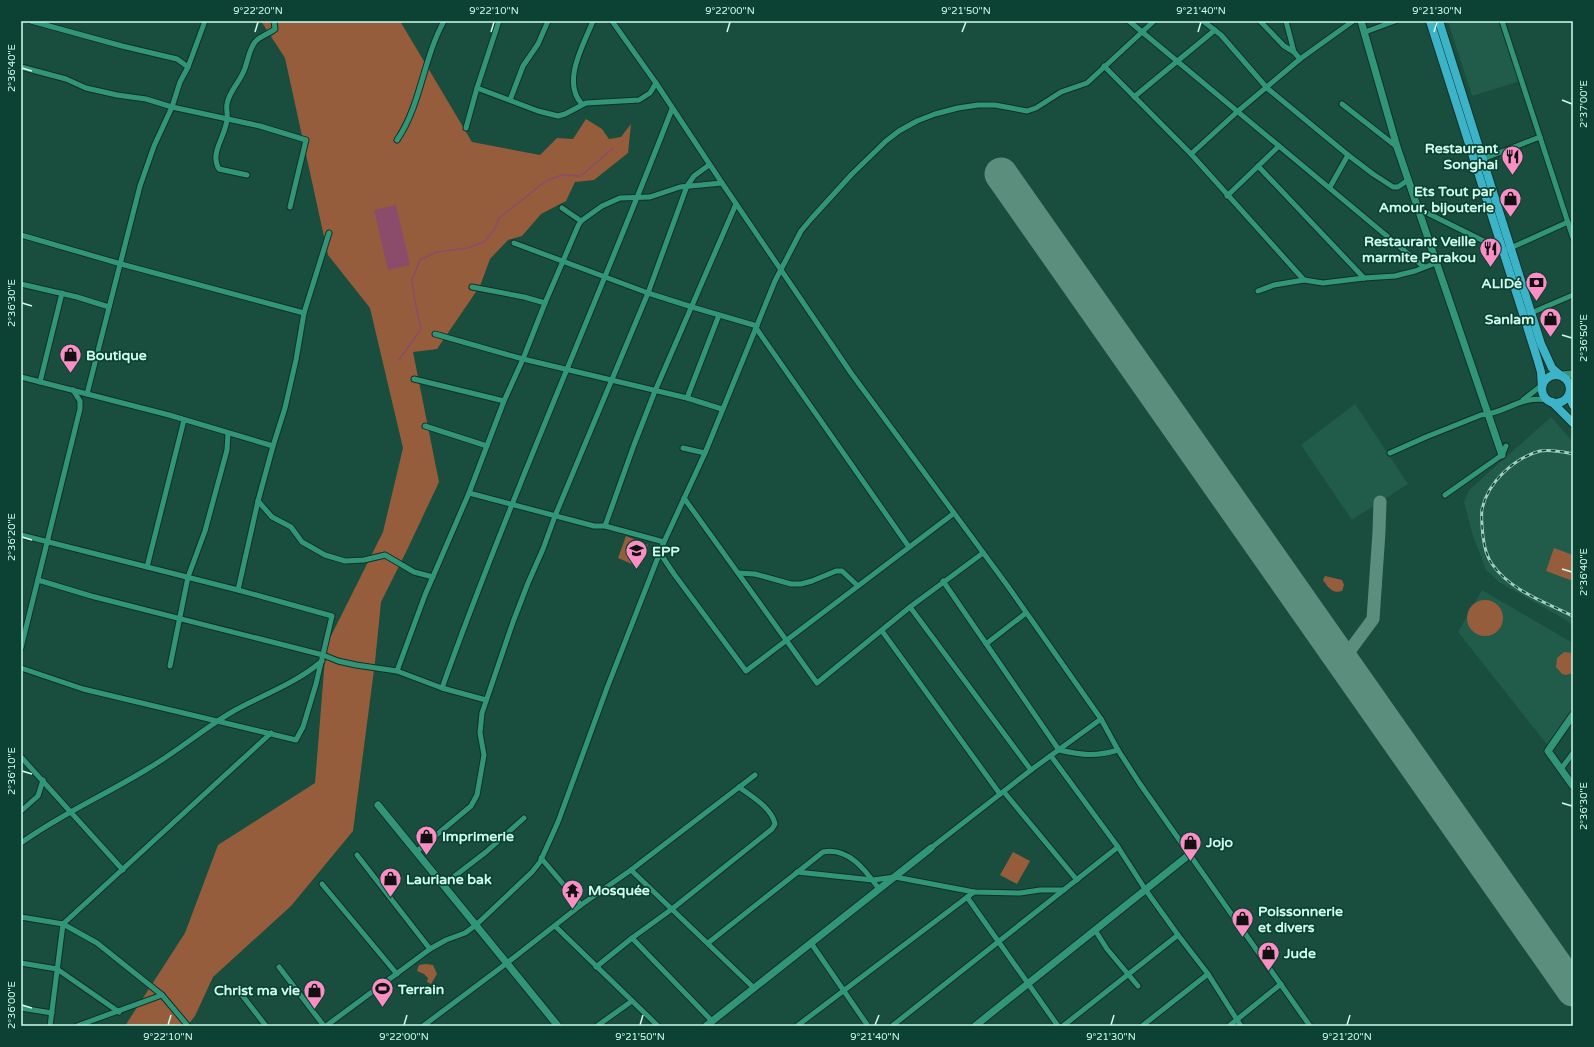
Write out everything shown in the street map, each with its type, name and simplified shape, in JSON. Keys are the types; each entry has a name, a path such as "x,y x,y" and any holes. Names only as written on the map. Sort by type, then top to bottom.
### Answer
{"main road":[{"path":"1430,21 1547,358 1552,368 1566,378 1569,383 1573,405"},
{"path":"1439,21 1483,159 1537,358 1544,396 1573,423"},
{"path":"1543,385 1551,376 1560,375"},
{"path":"1550,401 1561,402 1566,399 1571,391"}],"street":[{"path":"31,21 122,46 177,59 188,67"},
{"path":"87,394 121,264 127,232 140,186 154,146 172,107 180,82 188,67 205,21"},
{"path":"247,175 219,169 215,163 218,144 224,134 227,120 227,104 230,95 245,69 255,41 275,29 274,21"},
{"path":"397,140 411,116 434,42 444,21"},
{"path":"466,128 498,21"},
{"path":"510,100 523,66 538,44 548,21"},
{"path":"582,104 575,92 574,77 580,52 593,21"},
{"path":"612,21 656,83 709,165 851,373 983,553 1101,720 1140,784 1310,1026"},
{"path":"1129,21 1237,112 1330,187 1424,268"},
{"path":"279,967 325,1026 430,949 446,940 465,933 476,925 532,872 541,858 558,822 664,542 705,453 780,270 796,240 810,219 852,174 898,131 935,114 958,108 978,105 995,105 1030,110 1061,92 1087,83 1154,21"},
{"path":"1203,21 1221,35 1266,88 1348,155 1393,187 1398,187 1408,180"},
{"path":"1260,21 1284,46 1294,52 1300,59"},
{"path":"1286,21 1294,52"},
{"path":"1191,154 1237,112 1300,59 1353,21"},
{"path":"1361,21 1397,147 1502,455"},
{"path":"1365,32 1395,21"},
{"path":"1502,21 1573,238"},
{"path":"1134,98 1215,30"},
{"path":"1104,66 1191,154 1227,196 1304,280"},
{"path":"21,67 66,79 86,88 117,95 146,99 172,107 260,126 306,140 290,207"},
{"path":"477,88 545,113 558,116 565,114 582,104 597,101 639,100 650,93 656,83"},
{"path":"1342,104 1397,147"},
{"path":"442,688 474,597 513,504 538,438 606,277 672,109"},
{"path":"1483,159 1540,137"},
{"path":"1227,196 1279,146"},
{"path":"1330,187 1348,155"},
{"path":"416,852 475,801 480,786 484,755 480,723 486,700 525,589 543,549 555,516 648,293 687,186 694,176 709,165"},
{"path":"1258,166 1364,278"},
{"path":"397,671 433,577 469,493 504,401 524,359 545,302 575,231 581,222 602,206 612,201 625,197 638,198 655,196 675,188 687,186 722,183"},
{"path":"606,526 634,445 655,391 736,204"},
{"path":"562,208 581,222"},
{"path":"1417,208 1508,249 1568,222"},
{"path":"238,590 272,446 285,408 295,366 304,313 329,233"},
{"path":"21,235 121,264 304,313"},
{"path":"514,243 648,293 756,327 909,547"},
{"path":"1258,291 1274,285 1304,280 1323,283 1395,276 1436,263"},
{"path":"21,284 62,293 109,307"},
{"path":"472,288 545,302"},
{"path":"40,382 62,293"},
{"path":"1531,313 1573,295"},
{"path":"687,398 719,315"},
{"path":"435,334 567,370 687,398 722,409"},
{"path":"1560,375 1573,374"},
{"path":"21,377 228,432 272,446"},
{"path":"414,379 504,401"},
{"path":"1390,453 1426,437 1481,415 1488,415 1522,400 1543,385"},
{"path":"21,648 81,404 73,390"},
{"path":"1522,400 1538,399 1550,401"},
{"path":"147,567 184,420"},
{"path":"425,426 487,446"},
{"path":"170,666 188,577 205,531 227,450 228,432"},
{"path":"1445,495 1502,455 1506,446"},
{"path":"682,448 705,453"},
{"path":"469,493 594,526 606,526 664,542"},
{"path":"684,498 817,683 943,581 983,553"},
{"path":"258,501 272,517 291,527 302,542 325,555 346,561 364,560 385,556 414,572 433,577"},
{"path":"660,553 746,671 953,514"},
{"path":"21,535 238,590 330,614 332,616 316,684 303,728 296,740 218,720 83,689 21,668"},
{"path":"738,573 756,574 791,584 801,584 812,582 836,571 842,571 858,586"},
{"path":"38,580 91,596 323,654 338,661 397,671 442,688 486,700"},
{"path":"943,581 1059,750 1088,755 1101,755 1118,750"},
{"path":"910,607 1031,770"},
{"path":"986,644 1026,614"},
{"path":"882,631 1002,793 1077,880"},
{"path":"21,843 40,829 158,763 218,720 246,704 298,679 322,661"},
{"path":"1573,715 1548,751 1573,786"},
{"path":"706,1026 1031,770 1101,720"},
{"path":"50,1026 63,924 271,733"},
{"path":"1561,768 1573,753"},
{"path":"1051,756 1118,847 1145,889 1178,935 1208,974 1241,1026"},
{"path":"21,757 71,811 122,870"},
{"path":"423,1026 581,905 631,870 755,775"},
{"path":"21,811 38,796 43,780"},
{"path":"596,967 632,938 672,909 772,829 775,824 774,819 766,809 739,787"},
{"path":"378,805 558,1026"},
{"path":"443,885 486,852 524,818"},
{"path":"892,1026 1118,847"},
{"path":"708,943 823,852 830,850 842,852 854,860 873,880 879,889"},
{"path":"357,854 430,949"},
{"path":"975,1026 1190,854"},
{"path":"541,858 581,905"},
{"path":"631,870 754,988"},
{"path":"797,872 873,880 895,877 974,892 1020,893 1040,890 1064,890"},
{"path":"322,884 397,974"},
{"path":"799,1025 974,892"},
{"path":"967,897 1058,1026"},
{"path":"21,917 63,924 97,943 162,995 188,1026"},
{"path":"555,926 658,1026"},
{"path":"1094,930 1107,949 1138,986"},
{"path":"1063,1026 1178,935"},
{"path":"632,938 712,1021"},
{"path":"811,943 868,1026"},
{"path":"21,963 57,969 119,1012"},
{"path":"1142,1026 1208,974"},
{"path":"1229,1026 1281,984"},
{"path":"77,1026 119,1012 162,995"},
{"path":"242,995 266,1026"},
{"path":"597,1026 632,1001"},
{"path":"21,1008 52,1013"}],"shaded area":[{"path":"261,21 400,21 472,142 540,155 557,138 573,139 586,119 602,129 609,139 621,137 631,124 628,153 594,180 575,182 566,201 541,214 522,236 508,240 490,259 480,286 437,349 413,352 439,482 381,602 375,662 353,831 291,906 213,977 195,1016 187,1026 125,1026 185,933 218,845 315,783 326,646 383,532 403,448 370,308 328,255 285,58"},
{"path":"1448,21 1499,21 1520,81 1472,96"},
{"path":"396,205 410,265 388,270 374,210"},
{"path":"1355,404 1408,484 1352,520 1301,445"},
{"path":"1551,417 1573,442 1573,629 1568,621 1499,582 1486,570 1473,536 1464,502 1469,490"},
{"path":"626,536 648,545 639,567 618,558"},
{"path":"1554,548 1573,555 1573,581 1546,571"},
{"path":"1325,576 1342,580 1344,585 1342,591 1333,591 1323,580"},
{"path":"1482,590 1573,643 1573,710 1549,747 1458,632"},
{"path":"1489,600 1498,605 1502,611 1502,625 1498,631 1489,636 1481,636 1472,631 1468,625 1467,614 1472,605 1478,601"},
{"path":"1564,652 1573,653 1573,673 1566,675 1562,674 1556,667 1557,658"},
{"path":"1013,852 1030,861 1017,884 1000,875"},
{"path":"419,965 433,965 437,974 431,984 427,982 428,978 424,974 417,971"}],"waterway":[{"path":"399,360 421,329 412,280 420,260 436,252 468,248 484,242 494,230 499,218 546,181 562,175 581,176 612,149"}],"taxiway":[{"path":"1342,661 1373,619 1380,502"}],"runway":[{"path":"1001,174 1573,990"}],"railway":[{"path":"1573,454 1544,450 1530,454 1521,459 1504,472 1496,481 1485,499 1482,509 1484,543 1492,564 1509,582 1519,589 1540,601 1573,616"}],"place":[{"name":"Restaurant Songhai","path":"1513,176"},
{"name":"Ets Tout par Amour, bijouterie","path":"1510,218"},
{"name":"Restaurant Veille marmite Parakou","path":"1491,268"},
{"name":"ALIDé","path":"1537,302"},
{"name":"Sanlam","path":"1550,338"},
{"name":"Boutique","path":"70,374"},
{"name":"EPP","path":"637,570"},
{"name":"Imprimerie","path":"427,856"},
{"name":"Jojo","path":"1191,862"},
{"name":"Lauriane bak","path":"391,898"},
{"name":"Mosquée","path":"572,910"},
{"name":"Poissonnerie et divers","path":"1242,938"},
{"name":"Jude","path":"1268,972"},
{"name":"Terrain","path":"382,1008"},
{"name":"Christ ma vie","path":"315,1010"}]}
